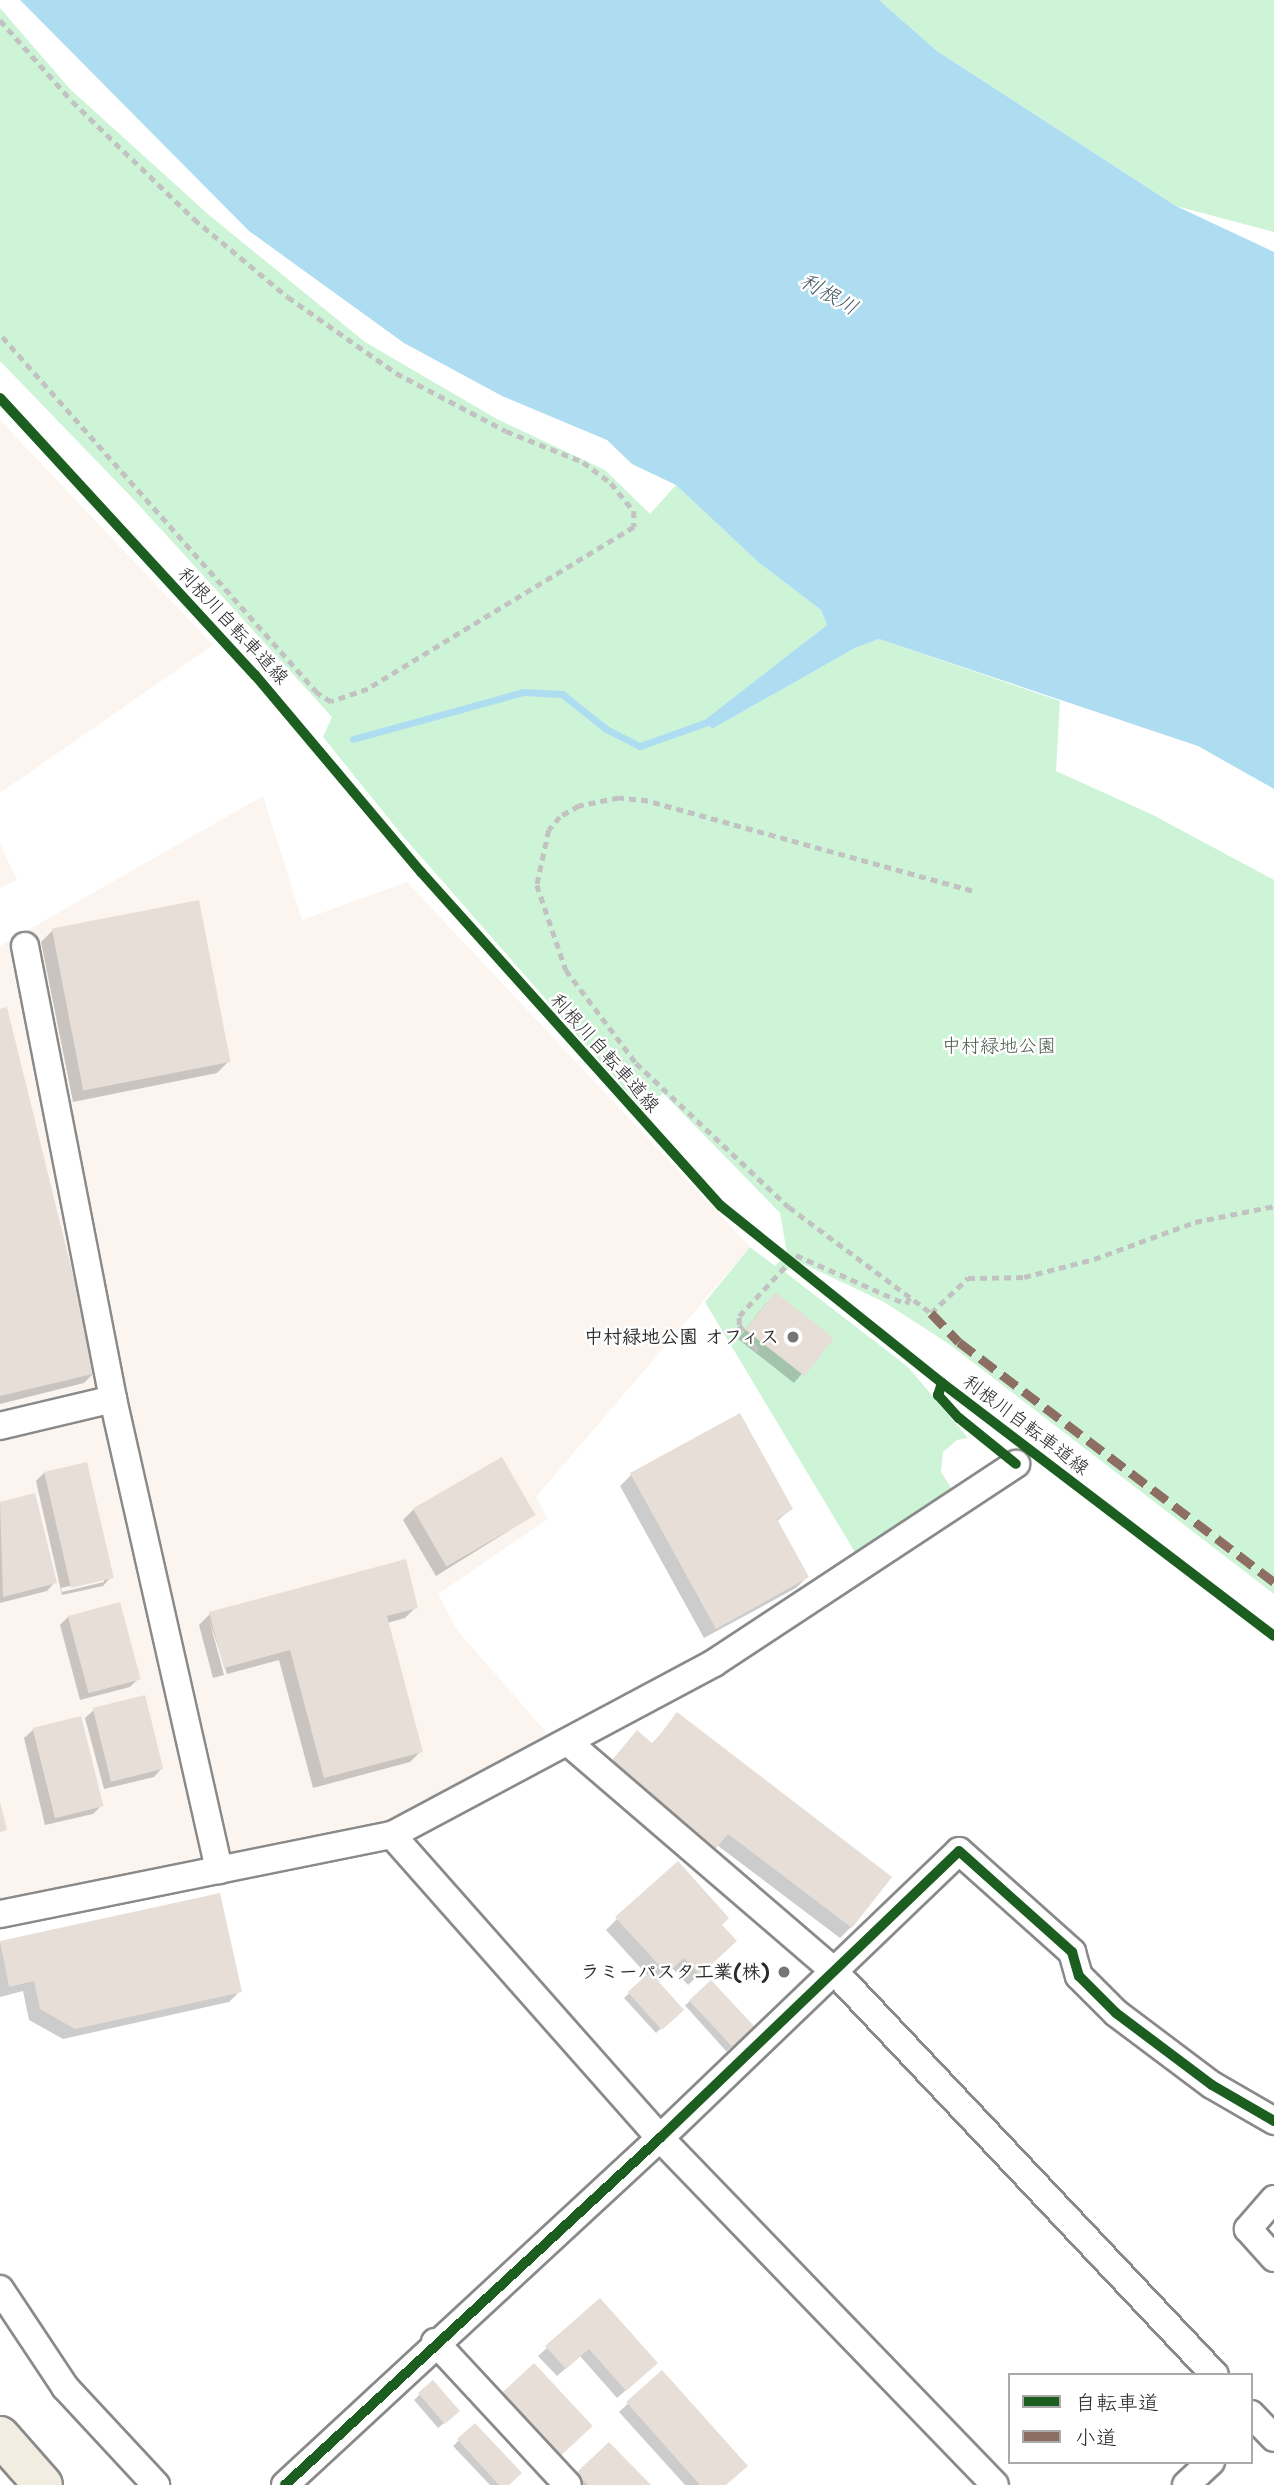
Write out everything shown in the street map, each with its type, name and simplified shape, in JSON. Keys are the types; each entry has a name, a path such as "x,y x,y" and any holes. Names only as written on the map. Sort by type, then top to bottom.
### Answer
{"highway":[{"path":"0,2436 43,2485"}],"street":[{"path":"25,946 113,1399 219,1870"},
{"path":"0,1426 113,1399"},
{"path":"0,1914 391,1835 569,1743 714,1663 1016,1464"},
{"path":"569,1743 834,1971 1213,2373"},
{"path":"391,1835 660,2138 995,2485"},
{"path":"285,2485 435,2342 660,2138 960,1851 1072,1952 1079,1976 1116,2013 1212,2085 1274,2121"},
{"path":"1274,2199 1248,2229 1274,2258"},
{"path":"0,2289 65,2387 156,2485"},
{"path":"435,2342 568,2485"},
{"path":"1186,2485 1209,2464"}],"path":[{"path":"0,20 72,101 194,219 288,297 396,373 506,431 583,462 611,483 635,512 634,527 369,689 331,702 317,693 0,335"},
{"path":"972,891 648,801 619,799 579,806 560,817 549,830 537,885 566,970 636,1063 789,1207 911,1295 931,1313 968,1278 1024,1277 1094,1258 1195,1222 1274,1206"},
{"path":"757,1351 739,1325 738,1316 785,1260 801,1257 906,1304 911,1295"},
{"path":"785,1260 802,1274"}],"shaded area":[{"path":"0,420 213,645 0,793"},
{"path":"263,796 302,920 407,882 750,1247 536,1497 548,1519 438,1594 457,1630 553,1740 391,1825 0,1903 0,946"},
{"path":"0,844 17,880 0,888"}],"green space":[{"path":"879,0 1274,0 1274,232 1176,206 937,51"},
{"name":"中村緑地公園","path":"0,8 70,89 209,215 365,342 497,419 605,470 650,514 676,485 758,562 821,610 827,625 707,719 712,729 855,648 879,639 1060,701 1056,771 1153,815 1274,880 1274,1594 949,1344 884,1302 797,1261 785,1272 908,1367 968,1438 957,1440 943,1452 941,1472 953,1491 856,1554 705,1302 750,1247 775,1266 787,1253 780,1213 663,1093 643,1110 402,835 323,737 332,717 137,503 0,361"}],"water":[{"name":"利根川","path":"20,0 879,0 937,51 1176,206 1274,252 1274,789 1198,746 879,639 855,648 712,729 706,719 827,625 821,610 758,562 676,485 632,464 607,440 502,396 404,343 249,231"}],"building":[{"path":"199,900 230,1062 83,1091 52,929"},
{"path":"7,1007 97,1373 0,1396 0,1009"},
{"path":"775,1292 834,1338 805,1376 745,1330"},
{"path":"740,1413 793,1509 777,1519 809,1577 716,1629 630,1473"},
{"path":"502,1457 536,1515 446,1567 413,1508"},
{"path":"87,1462 114,1578 71,1588 44,1472"},
{"path":"35,1493 57,1583 3,1597 0,1502"},
{"path":"406,1559 418,1608 387,1616 423,1752 324,1778 290,1650 224,1668 209,1612"},
{"path":"120,1602 141,1679 89,1693 68,1616"},
{"path":"145,1695 163,1769 111,1782 93,1708"},
{"path":"677,1712 892,1877 852,1928 728,1834 713,1852 609,1764 637,1730 653,1744"},
{"path":"81,1716 103,1806 55,1818 32,1728"},
{"path":"0,1802 7,1830 0,1832"},
{"path":"678,1861 729,1918 722,1925 737,1941 700,1975 684,1958 667,1974 615,1917"},
{"path":"220,1893 242,1992 75,2029 40,2009 34,1981 9,1987 0,1941"},
{"path":"650,1972 684,2010 662,2030 628,1992"},
{"path":"711,1980 756,2028 734,2049 689,2000"},
{"path":"600,2298 658,2363 626,2391 589,2349 566,2369 545,2346"},
{"path":"534,2363 593,2426 558,2458 500,2395"},
{"path":"662,2370 748,2466 726,2485 700,2485 626,2402"},
{"path":"433,2380 460,2411 445,2424 418,2393"},
{"path":"475,2423 522,2473 509,2485 499,2485 457,2439"},
{"path":"609,2442 651,2485 588,2485 576,2473"}],"waterway":[{"path":"353,739 524,692 562,694 606,729 640,746 716,719"}],"marked path":[{"path":"931,1313 959,1342 1274,1582"}],"cycle path":[{"name":"利根川自転車道線","path":"0,398 255,675 421,872 721,1206 942,1383 1274,1636"},
{"path":"942,1383 938,1395 959,1418 1016,1464"},
{"path":"285,2485 660,2138 959,1851 1072,1952 1079,1976 1116,2013 1212,2085 1274,2121"}],"place":[{"name":"中村緑地公園 オフィス","path":"793,1337"},
{"name":"ラミーパスタ工業(株)","path":"784,1972"}]}
